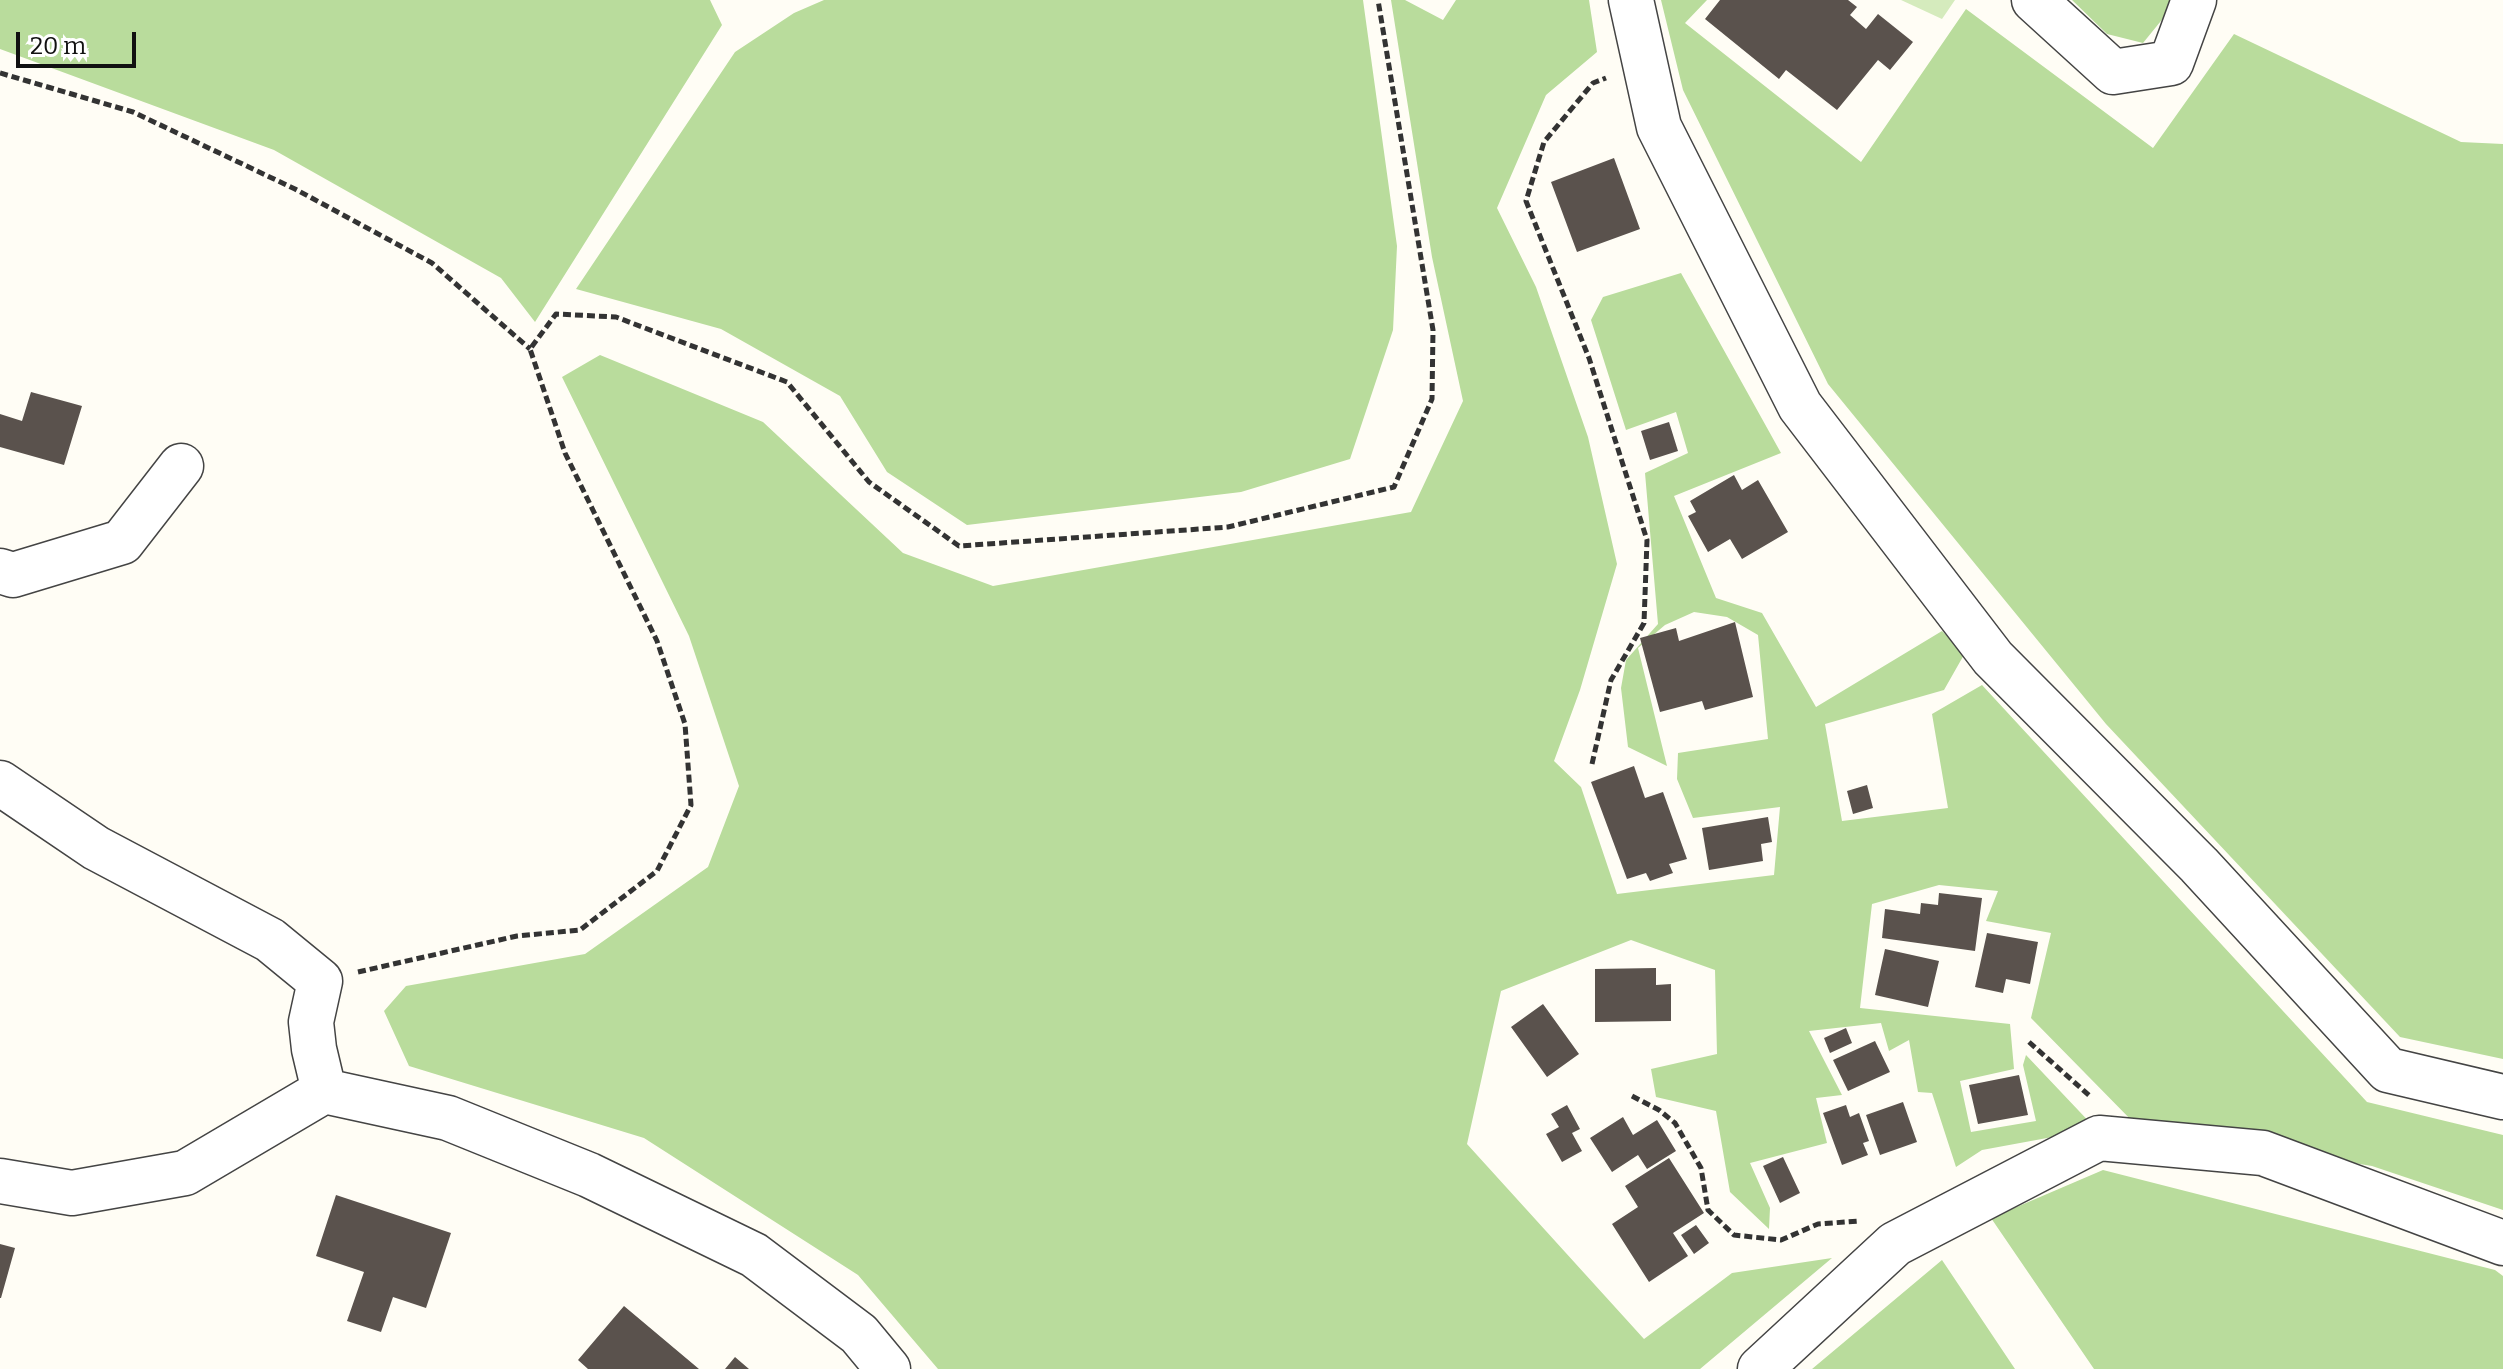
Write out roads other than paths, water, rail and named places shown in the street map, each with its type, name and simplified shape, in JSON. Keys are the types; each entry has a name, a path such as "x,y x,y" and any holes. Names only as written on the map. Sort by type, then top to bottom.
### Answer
{"street":[{"path":"1631,0 1659,127 1800,406 1993,658 2199,865 2388,1070 2503,1097"},
{"path":"2034,0 2113,72 2171,63 2194,0"},
{"path":"0,571 13,575 122,542 181,466"},
{"path":"0,783 96,848 270,940 320,981 311,1022 324,1091"},
{"path":"0,1181 72,1193 185,1173 324,1091 448,1118 589,1175 754,1255 859,1334 888,1369"},
{"path":"1760,1369 1895,1244 2099,1138 2263,1153 2503,1243"}]}
